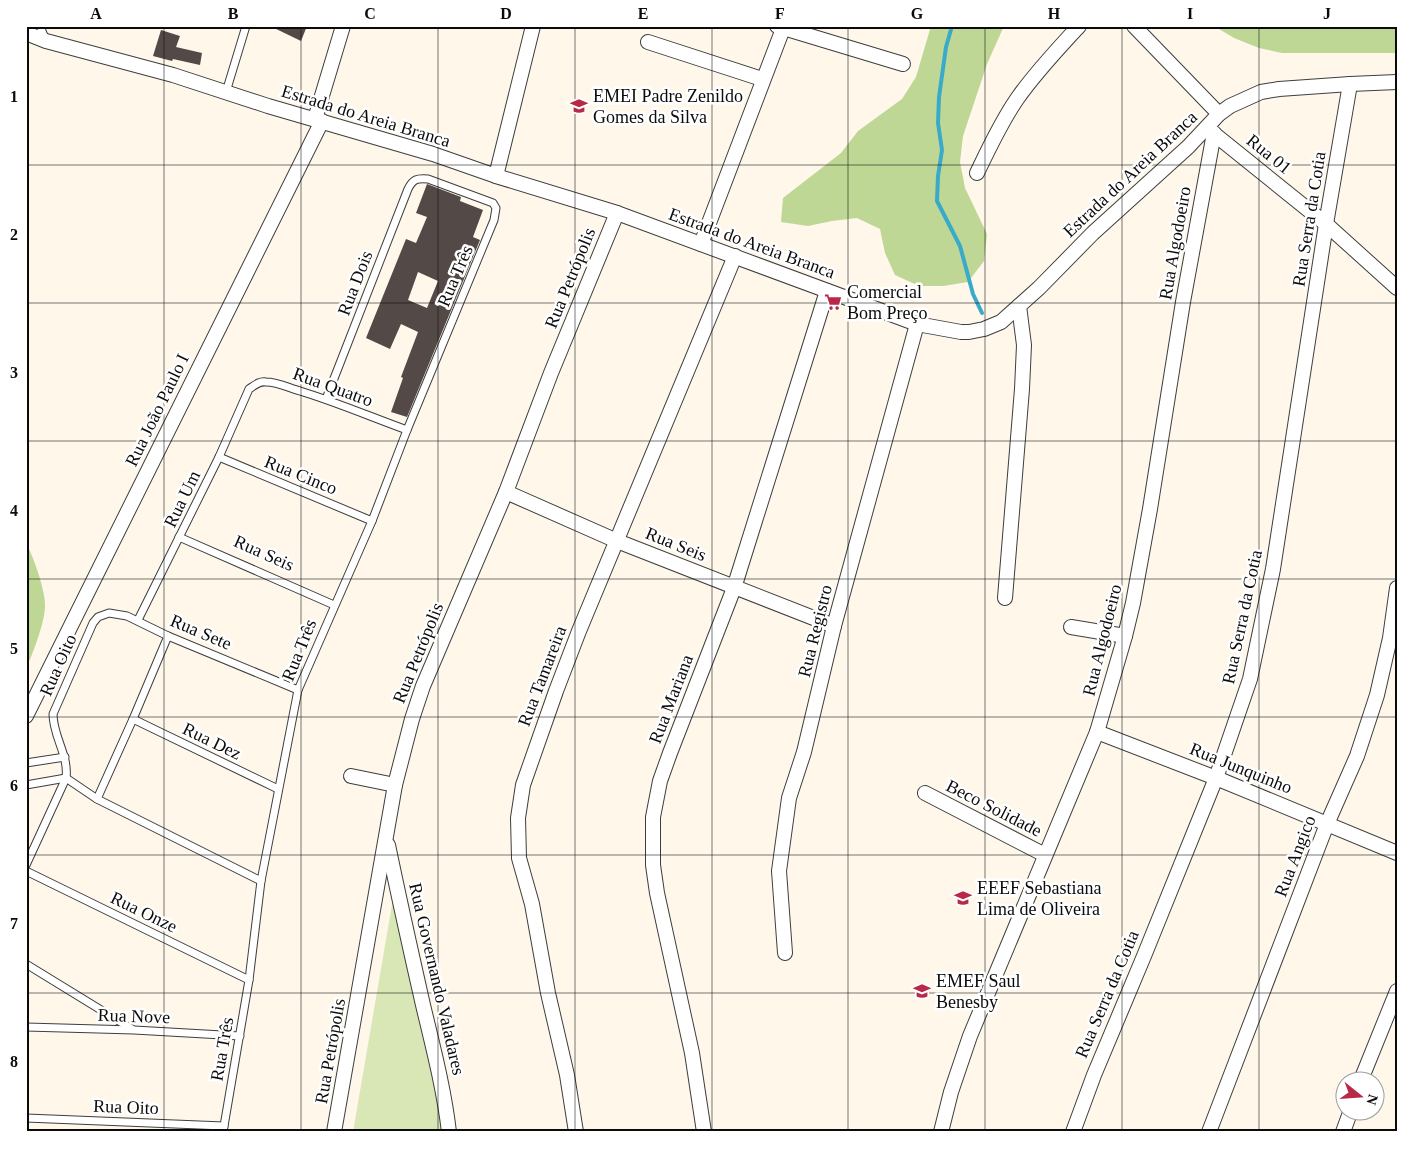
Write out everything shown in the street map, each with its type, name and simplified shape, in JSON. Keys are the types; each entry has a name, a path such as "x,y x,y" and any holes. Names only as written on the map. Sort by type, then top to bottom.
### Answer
{"street":[{"name":"Rua João Paulo I","path":"26,716 318,120 343,26"},
{"path":"496,176 533,26"},
{"path":"977,173 1016,100 1079,26"},
{"path":"1134,26 1219,114"},
{"path":"701,244 781,27 903,64"},
{"name":"Estrada do Areia Branca","path":"26,33 46,41 164,73 433,154 496,176 617,213 917,324 961,332 974,332 1001,322 1039,288 1093,233 1210,130 1219,114 1236,103 1267,91 1397,82"},
{"path":"648,42 762,79"},
{"name":"Rua Serra da Cotia","path":"1073,1132 1097,1066 1216,778 1250,679 1273,569 1326,224 1350,84"},
{"name":"Rua 01","path":"1210,130 1326,224 1397,288"},
{"name":"Rua Algodoeiro","path":"941,1132 951,1092 970,1036 1098,732 1125,636 1133,603 1150,508 1210,130"},
{"name":"Rua Petrópolis","path":"334,1132 394,785 412,719 423,686 506,492 551,373 617,213"},
{"name":"Rua Tamareira","path":"576,1132 567,1075 548,993 532,904 519,858 518,818 523,785 543,725 579,631 735,256"},
{"name":"Rua Mariana","path":"704,1132 692,1053 657,893 654,865 653,817 660,781 734,588 827,291"},
{"path":"1005,598 1022,389 1024,345 1019,306"},
{"name":"Rua Registro","path":"785,953 779,870 789,798 804,752 834,626 917,324"},
{"name":"Rua Seis","path":"506,492 617,541 834,626"},
{"name":"Rua Angico","path":"1209,1132 1327,824 1356,756 1377,695 1390,638 1397,588"},
{"path":"1071,627 1125,636"},
{"name":"Rua Junquinho","path":"1098,732 1216,778 1397,853"},
{"path":"351,776 394,785"},
{"name":"Beco Solidade","path":"925,794 1045,855"},
{"name":"Rua Governando Valadares","path":"386,834 438,1067 449,1132"},
{"path":"1365,1070 1397,991"},
{"path":"1343,1132 1347,1120"}],"lane":[{"path":"40,26 46,41"},
{"path":"226,92 246,26"},
{"name":"Rua Dois","path":"326,399 408,189 415,179 428,179 486,200 495,206"},
{"name":"Rua Três","path":"223,1129 249,980 261,882 298,690 372,521 407,430 494,220 495,206"},
{"name":"Rua Quatro","path":"249,389 259,382 278,384 326,399 407,430"},
{"name":"Rua Um","path":"138,620 219,458 249,389"},
{"name":"Rua Cinco","path":"219,458 372,521"},
{"name":"Rua Seis","path":"180,537 334,605"},
{"name":"Rua Sete","path":"93,622 100,615 122,614 168,636 298,690"},
{"name":"Rua Oito","path":"66,778 65,757 53,724 53,714 93,622"},
{"path":"97,799 168,636"},
{"name":"Rua Dez","path":"133,719 278,790"},
{"path":"26,764 65,757"},
{"path":"26,865 66,778"},
{"path":"26,785 66,778 97,799 261,882"},
{"name":"Rua Onze","path":"26,871 249,980"},
{"path":"26,964 134,1030"},
{"name":"Rua Nove","path":"26,1028 134,1030 240,1036"},
{"name":"Rua Oito","path":"26,1118 223,1129"}],"green space":[{"path":"931,26 1004,26 987,64 963,136 960,162 965,188 987,234 984,261 968,282 943,286 919,286 895,275 885,253 880,229 857,218 808,226 781,222 783,198 841,153 858,131 902,99 916,77"},
{"path":"1214,26 1397,26 1397,53 1282,53 1259,48 1234,38"},
{"path":"26,543 43,590 45,610 35,646 26,668"},
{"path":"399,864 447,1132 353,1132"}],"building":[{"path":"270,26 307,26 301,41"},
{"path":"161,30 180,36 176,47 202,53 200,65 153,56"},
{"path":"427,184 461,197 460,201 483,210 473,237 480,240 407,417 391,412 403,378 401,377 418,332 401,324 390,349 366,338 406,239 416,243 427,217 416,213","holes":["418,272 438,281 427,308 408,300"]}],"waterway":[{"path":"952,26 946,47 939,97 938,123 942,150 937,201 960,246 973,294 982,313"}],"place":[{"name":"EMEI Padre Zenildo Gomes da Silva","path":"579,106"},
{"name":"Comercial Bom Preço","path":"833,302"},
{"name":"EEEF Sebastiana Lima de Oliveira","path":"963,898"},
{"name":"EMEF Saul Benesby","path":"922,991"}]}
